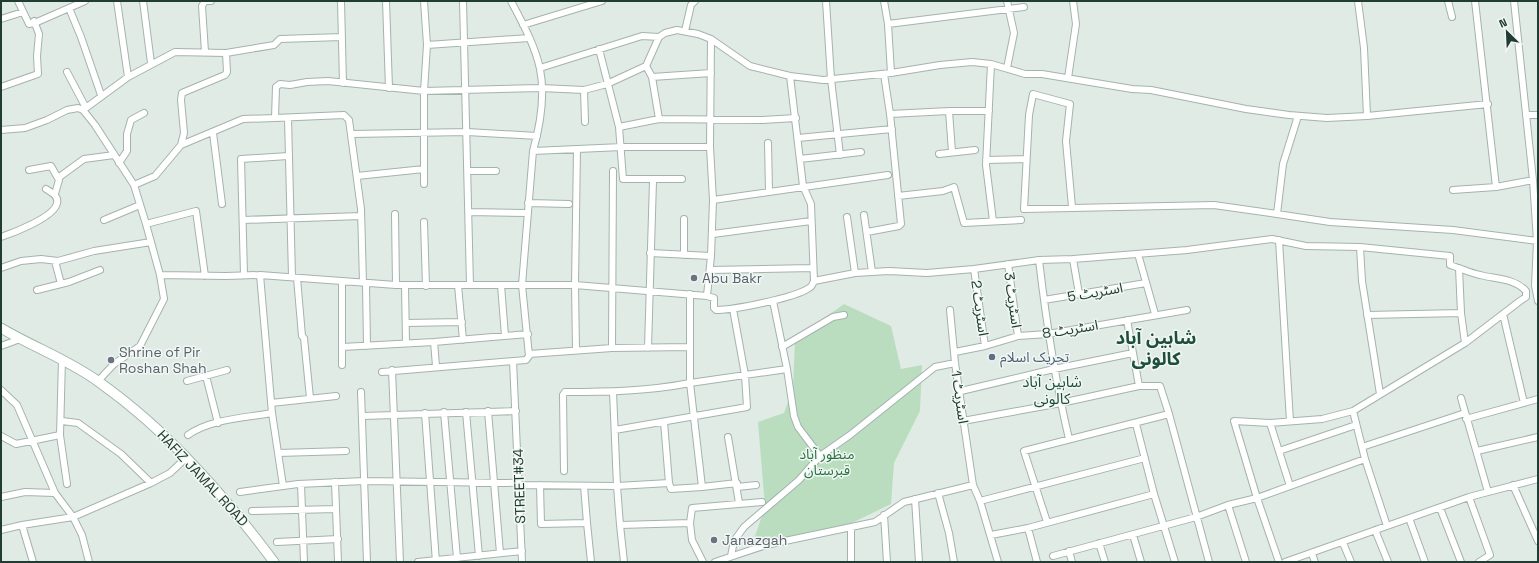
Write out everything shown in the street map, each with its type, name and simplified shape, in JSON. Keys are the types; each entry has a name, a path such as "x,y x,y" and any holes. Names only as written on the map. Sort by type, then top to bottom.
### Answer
{"main road":[{"name":"HAFIZ JAMAL ROAD","path":"1,328 98,381 130,405 187,457 242,519 274,562"}],"street":[{"path":"18,1 28,24 34,21 37,22 85,1"},
{"path":"117,1 128,77"},
{"path":"142,1 151,64"},
{"path":"205,52 202,23 203,2 211,1"},
{"path":"343,1 343,83"},
{"path":"386,1 389,88"},
{"path":"424,1 427,45 424,91 424,184"},
{"path":"468,1 463,1 470,285"},
{"path":"382,372 436,366 526,360 529,354 522,285 533,151 537,136 541,88 540,68 529,38 511,1"},
{"path":"523,25 602,1"},
{"path":"685,31 691,5 695,1"},
{"path":"826,1 831,79 840,155"},
{"path":"884,1 888,24 892,74"},
{"path":"1007,1 1014,33 1007,68"},
{"path":"1068,78 1076,24 1073,1"},
{"path":"1358,1 1364,48 1367,116"},
{"path":"1448,1 1452,17"},
{"path":"1475,1 1488,104 1496,187"},
{"path":"1514,1 1533,180 1537,241 1536,286 1538,301"},
{"path":"888,24 1024,7"},
{"path":"68,8 81,37 101,95"},
{"path":"1,19 23,12"},
{"path":"1,87 38,74 37,56 39,34 34,21"},
{"path":"275,118 276,88 280,84 290,85 307,82 328,81 424,91 541,88 584,90 607,84 646,66 659,37 665,33 677,30 711,39 750,66 790,76 824,80 892,74 940,65 972,62 991,64 1025,74 1042,74 1132,89 1151,90 1246,109 1298,116 1327,118 1367,116 1488,104"},
{"path":"540,68 642,36 659,37"},
{"path":"1,130 25,128 47,120 67,110 78,108 85,109 101,95 128,77 175,52 226,53 274,45 280,39 342,37"},
{"path":"427,45 529,38"},
{"path":"707,296 712,256 713,200 710,147 711,39"},
{"path":"599,49 619,127 622,147 623,179 653,181 682,179"},
{"path":"134,185 155,176 181,145 184,133 181,100 182,93 225,75 227,72 226,53"},
{"path":"991,64 986,160 993,221"},
{"path":"646,66 652,78 659,119"},
{"path":"67,72 85,109 134,185 160,275 164,299 140,346 114,364 98,381"},
{"path":"652,78 711,73"},
{"path":"867,232 901,226 892,129 884,74"},
{"path":"160,275 260,275 342,282 426,286 575,285 707,296 714,298 714,308 716,310 733,309 773,301 809,289 814,281 811,204 803,186 790,76"},
{"path":"584,90 584,122"},
{"path":"1072,207 1066,141 1070,104 1033,94 1029,115 1024,209 1214,205 1330,222 1452,230 1537,241"},
{"path":"950,111 952,152"},
{"path":"890,114 989,111"},
{"path":"119,162 127,151 127,134 131,120 144,113"},
{"path":"181,145 213,133 245,118 288,118 344,115 349,120 352,134 361,216 367,346"},
{"path":"1526,115 1538,115"},
{"path":"1277,214 1283,164 1298,116"},
{"path":"288,118 290,218 294,277 302,336 304,338 310,398"},
{"path":"619,127 659,119 762,120 796,118"},
{"path":"798,138 892,129"},
{"path":"352,134 467,132 537,136"},
{"path":"213,133 222,204"},
{"path":"768,143 769,192"},
{"path":"533,151 622,147 710,147"},
{"path":"576,350 575,285 577,149"},
{"path":"939,154 975,150"},
{"path":"800,159 861,152"},
{"path":"58,178 84,159 114,155"},
{"path":"244,275 241,159 288,156"},
{"path":"986,160 1026,159"},
{"path":"1,237 40,220 57,203 55,194 59,185 58,178 50,166 29,170"},
{"path":"357,176 424,169"},
{"path":"468,171 496,171"},
{"path":"612,348 614,171"},
{"path":"713,200 888,175"},
{"path":"1453,190 1496,187 1533,180"},
{"path":"648,348 653,181"},
{"path":"898,196 943,191 954,187 964,223 1021,220"},
{"path":"46,189 55,194"},
{"path":"528,203 569,204"},
{"path":"104,220 140,205"},
{"path":"146,224 196,211 205,276"},
{"path":"469,212 528,213"},
{"path":"395,214 396,285"},
{"path":"864,215 872,272"},
{"path":"243,220 361,216"},
{"path":"847,218 855,273"},
{"path":"684,219 684,255"},
{"path":"712,234 812,221"},
{"path":"424,222 426,286"},
{"path":"814,281 855,273 927,273 974,269 1039,260 1138,254 1233,245 1272,239 1306,246 1360,247 1450,256 1450,265 1479,275 1505,279 1523,288 1526,291 1526,297 1465,343 1353,411 1322,419 1270,423 1234,421 1257,498 1279,562"},
{"path":"1279,240 1290,421"},
{"path":"1,268 31,259 55,261 94,251 151,242"},
{"path":"1360,247 1366,315 1380,394"},
{"path":"650,253 712,256"},
{"path":"1138,254 1155,314"},
{"path":"1073,259 1079,294"},
{"path":"1039,260 1048,334 1069,439"},
{"path":"55,261 61,284"},
{"name":"اسٹریٹ 3","path":"1008,264 1018,336"},
{"path":"710,270 813,268"},
{"path":"1459,268 1460,313 1465,343"},
{"name":"اسٹریٹ 2","path":"974,269 985,346"},
{"path":"37,290 61,284 100,270"},
{"path":"260,275 272,413 283,486"},
{"path":"342,282 342,365"},
{"name":"اسٹریٹ 5","path":"1044,300 1146,283"},
{"path":"405,285 406,343"},
{"path":"458,285 464,340"},
{"path":"501,285 505,336"},
{"path":"690,294 690,383 702,487"},
{"path":"773,301 787,370 794,416 798,427 820,456"},
{"path":"615,430 747,407 745,375 733,309"},
{"name":"اسٹریٹ 1","path":"950,310 973,484 980,501 998,562"},
{"name":"اسٹریٹ 8","path":"955,352 985,346 1018,336 1048,334 1155,314 1187,310"},
{"path":"1366,315 1460,313"},
{"path":"1503,314 1524,403"},
{"path":"782,347 833,317 844,315"},
{"path":"1127,320 1139,386"},
{"path":"406,323 462,322"},
{"path":"342,347 464,340 528,334"},
{"path":"1,346 20,339"},
{"path":"434,342 436,366"},
{"path":"529,354 612,348 689,347"},
{"path":"961,392 1054,369 1133,353"},
{"path":"62,360 62,421 60,435 67,484"},
{"name":"STREET#34","path":"513,361 522,562"},
{"path":"731,556 734,540 744,527 799,480 820,456 850,435 934,367 956,363"},
{"path":"187,381 227,370"},
{"path":"392,370 400,562"},
{"path":"564,472 564,394 661,388 787,370"},
{"path":"206,376 218,423"},
{"path":"964,420 1061,403 1139,386 1160,386 1209,562"},
{"path":"1,390 17,405 55,493 73,517 82,535 88,562"},
{"path":"361,392 367,562"},
{"path":"613,392 617,486 624,562"},
{"path":"271,403 336,396"},
{"path":"1461,398 1488,492"},
{"path":"1362,447 1466,416 1538,399"},
{"path":"488,411 500,553"},
{"path":"363,416 444,412 516,411"},
{"path":"1353,411 1365,459 1387,526"},
{"path":"444,412 457,558"},
{"path":"466,412 478,556"},
{"path":"188,435 196,430 218,423 272,413"},
{"path":"425,413 436,561"},
{"path":"1047,522 1024,451 1136,424 1169,414"},
{"path":"62,421 78,423 121,454 151,483"},
{"path":"664,422 669,483 671,489 756,485"},
{"path":"1270,423 1290,486"},
{"path":"1136,424 1154,494 1175,562"},
{"path":"1279,451 1356,425"},
{"path":"1,436 16,444 60,435"},
{"path":"728,436 739,503"},
{"path":"1477,451 1538,437"},
{"path":"278,453 346,451"},
{"path":"1,530 73,517 151,483 170,473 187,457"},
{"path":"980,501 1145,458"},
{"path":"1053,556 1196,517 1228,505 1257,498 1365,459"},
{"path":"1285,562 1312,554 1469,497 1538,479"},
{"path":"240,492 301,484 364,481 584,486 669,483"},
{"path":"335,482 338,562"},
{"path":"301,484 304,562"},
{"path":"715,562 766,546 875,522 904,502 973,484"},
{"path":"540,485 541,524 587,523"},
{"path":"584,486 591,562"},
{"path":"1513,486 1538,541"},
{"path":"1,496 25,492 55,493"},
{"path":"938,493 949,533 954,562"},
{"path":"991,536 1028,528 1154,494"},
{"path":"1469,497 1490,555 1479,562"},
{"path":"915,499 919,562"},
{"path":"703,562 692,540 690,523 692,508 762,502"},
{"path":"1228,505 1246,562"},
{"path":"1440,508 1461,562"},
{"path":"252,511 336,509"},
{"path":"884,515 887,562"},
{"path":"1409,518 1425,562"},
{"path":"620,525 690,523"},
{"path":"22,525 33,562"},
{"path":"851,527 851,562"},
{"path":"1028,528 1037,562"},
{"path":"1375,530 1388,562"},
{"path":"1133,534 1141,562"},
{"path":"277,542 338,538"},
{"path":"1100,543 1105,562"},
{"path":"1343,543 1351,562"},
{"path":"418,562 522,551"},
{"path":"1069,551 1072,562"},
{"path":"1312,554 1315,562"}],"green space":[{"name":"منظور آباد قبرستان","path":"844,304 891,326 901,369 922,365 920,411 894,463 891,504 825,536 752,545 765,507 758,422 784,413 793,388 795,339"}],"place":[{"name":"Abu Bakr","path":"694,278"},
{"name":"تحریک اسلام","path":"992,357"},
{"name":"Shrine of Pir Roshan Shah","path":"111,360"},
{"name":"Janazgah","path":"714,540"}],"district":[{"name":"شاہین آباد کالونی","path":"1156,347"},
{"name":"شاہین آباد کالونی","path":"1052,390"}]}
